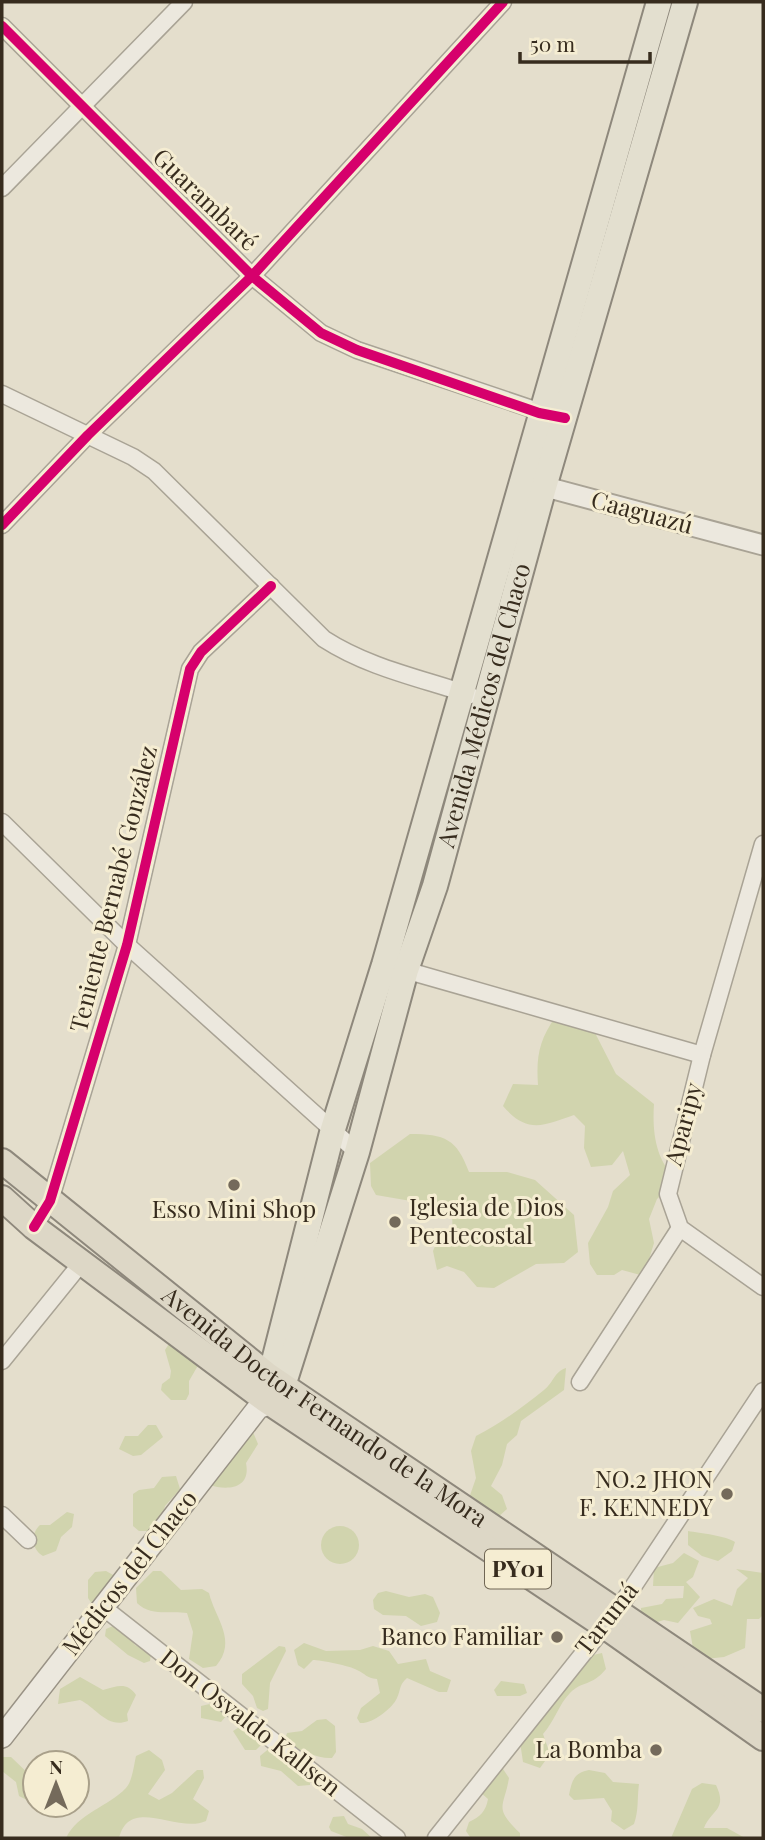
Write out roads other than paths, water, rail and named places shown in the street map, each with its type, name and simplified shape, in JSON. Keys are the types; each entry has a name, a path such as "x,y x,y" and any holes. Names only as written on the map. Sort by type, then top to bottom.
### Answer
{"highway":[{"name":"Avenida Doctor Fernando de la Mora","path":"2,1161 268,1393"},
{"name":"Avenida Doctor Fernando de la Mora","path":"2,1198 34,1227 268,1393 610,1618 763,1710"},
{"name":"Avenida Doctor Fernando de la Mora","path":"610,1618 763,1738"}],"main road":[{"name":"Avenida Médicos del Chaco","path":"268,1393 333,1129 395,968 435,886 486,701 533,483 539,413 659,2"},
{"name":"Avenida Médicos del Chaco","path":"268,1393 357,1152 395,968 461,692 533,483 565,418 685,2"},
{"name":"Médicos del Chaco","path":"2,1737 268,1393"}],"street":[{"path":"2,188 184,2"},
{"path":"2,525 88,435 252,276 503,2"},
{"name":"Guarambaré","path":"2,26 81,108 252,276 321,333 337,342 539,413 565,418"},
{"path":"2,394 133,457 155,471 324,639 350,656 486,701"},
{"name":"Caaguazú","path":"533,483 763,545"},
{"name":"Teniente Bernabé González","path":"34,1227 50,1201 127,945 190,669 201,652 271,586"},
{"path":"2,822 127,945 272,1079 357,1152"},
{"name":"Aparipy","path":"680,1228 670,1204 669,1181 763,844"},
{"path":"395,968 702,1055"},
{"path":"580,1382 680,1228 763,1287"},
{"path":"2,1360 83,1261"},
{"name":"Tarumá","path":"436,1838 610,1618 763,1391"},
{"path":"2,1515 28,1540"},
{"name":"Don Osvaldo Kallsen","path":"104,1608 397,1838"}],"place":[{"name":"Esso Mini Shop","path":"234,1185"},
{"name":"Iglesia de Dios Pentecostal","path":"395,1222"},
{"name":"NO.2 JHON F. KENNEDY","path":"727,1494"},
{"name":"Banco Familiar","path":"557,1637"},
{"name":"La Bomba","path":"656,1750"}]}
